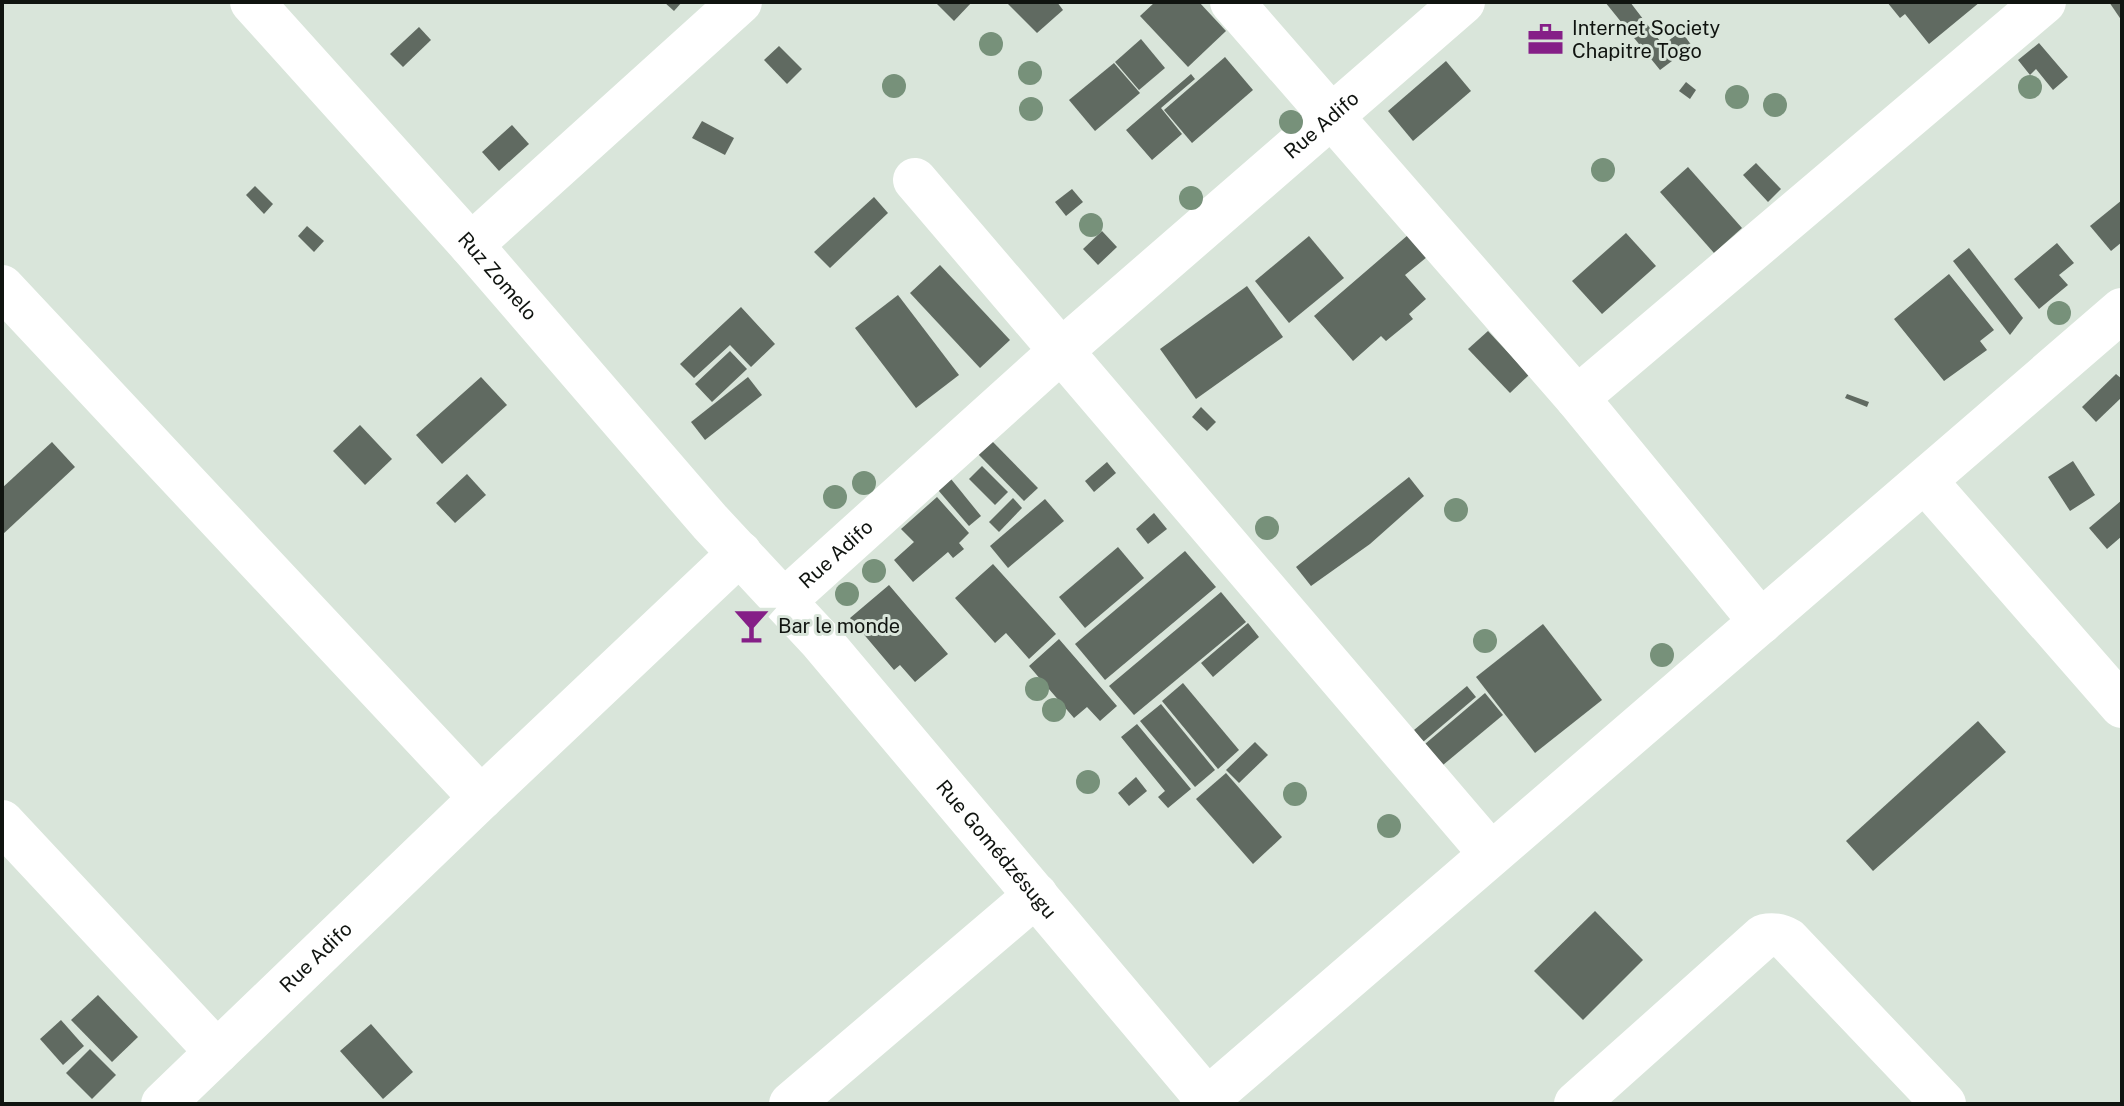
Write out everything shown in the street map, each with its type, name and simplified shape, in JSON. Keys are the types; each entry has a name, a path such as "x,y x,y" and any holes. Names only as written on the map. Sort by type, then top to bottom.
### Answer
{"street":[{"name":"Ruz Zomelo","path":"252,2 471,245 740,553"},
{"path":"471,245 740,2"},
{"path":"1232,2 1577,398 1761,622"},
{"name":"Rue Adifo","path":"163,1104 740,553 784,601 1061,351 1463,2"},
{"path":"1577,398 2044,2"},
{"path":"915,180 1491,854"},
{"path":"2,287 481,798"},
{"path":"1204,1102 2121,313"},
{"path":"1925,481 2122,706"},
{"name":"Rue Gomédzésugu","path":"784,601 1036,895 1204,1102"},
{"path":"2,822 217,1052"},
{"path":"791,1104 1036,895"},
{"path":"1576,1104 1764,936 1773,934 1788,940 1944,1104"}],"building":[{"path":"664,2 682,2 674,11"},
{"path":"935,2 972,2 954,21"},
{"path":"1006,2 1057,2 1063,10 1037,33"},
{"path":"1155,2 1199,2 1226,31 1188,67 1140,16"},
{"path":"1605,2 1630,2 1663,45 1681,31 1692,46 1660,70"},
{"path":"1887,2 1980,2 1929,44 1905,14 1900,18"},
{"path":"2109,2 2122,2 2122,21"},
{"path":"419,27 431,40 403,67 390,54"},
{"path":"1141,39 1165,68 1139,90 1115,62"},
{"path":"2039,43 2068,77 2053,90 2036,69 2030,75 2018,60"},
{"path":"779,46 802,69 787,84 764,60"},
{"path":"1225,57 1253,90 1192,143 1164,110"},
{"path":"1446,61 1471,91 1413,141 1388,111"},
{"path":"1114,63 1140,93 1095,131 1069,100"},
{"path":"1191,74 1195,79 1161,108 1182,134 1152,160 1126,130"},
{"path":"1686,82 1696,90 1690,99 1679,91"},
{"path":"702,121 734,138 725,155 692,138"},
{"path":"512,125 529,144 499,171 482,152"},
{"path":"1756,163 1781,189 1768,202 1743,175"},
{"path":"1688,167 1742,228 1714,253 1660,192"},
{"path":"255,186 273,204 264,214 246,195"},
{"path":"1072,189 1083,202 1066,216 1055,202"},
{"path":"874,197 888,213 830,268 814,252"},
{"path":"2122,200 2122,242 2111,251 2090,226"},
{"path":"307,226 324,241 314,252 298,236"},
{"path":"1102,231 1117,247 1098,265 1083,249"},
{"path":"1626,233 1656,266 1602,314 1572,281"},
{"path":"1408,235 1427,257 1405,275 1426,299 1409,314 1413,319 1386,341 1381,336 1353,361 1314,316"},
{"path":"1309,236 1344,278 1289,323 1255,281"},
{"path":"2057,243 2074,263 2059,275 2068,285 2039,309 2014,279"},
{"path":"1969,248 2023,318 2010,335 1953,261"},
{"path":"940,265 1010,340 980,368 910,293"},
{"path":"1949,274 1994,330 1980,341 1987,350 1944,381 1894,319"},
{"path":"1247,286 1283,337 1196,399 1160,349"},
{"path":"898,295 959,375 916,408 855,328"},
{"path":"741,307 775,344 751,367 730,345 694,378 680,364"},
{"path":"1488,331 1529,375 1510,393 1468,349"},
{"path":"730,351 747,369 712,402 695,384"},
{"path":"2116,374 2122,379 2122,397 2096,422 2082,407"},
{"path":"481,377 507,405 442,464 416,435"},
{"path":"748,377 762,395 705,440 691,422"},
{"path":"1847,394 1869,402 1867,407 1845,398"},
{"path":"1201,407 1216,422 1207,431 1192,417"},
{"path":"360,425 392,459 365,485 333,451"},
{"path":"991,440 1038,488 1024,501 977,453"},
{"path":"52,442 75,467 2,535 2,488"},
{"path":"2073,461 2095,495 2070,511 2048,477"},
{"path":"1107,462 1116,473 1094,492 1085,481"},
{"path":"982,466 1008,492 995,505 969,479"},
{"path":"467,474 486,495 455,523 436,503"},
{"path":"1409,477 1424,496 1370,544 1311,586 1296,567"},
{"path":"951,479 981,516 969,526 938,490"},
{"path":"937,497 969,533 959,543 964,549 953,558 948,552 913,582 894,560 914,542 901,529"},
{"path":"1013,498 1022,508 999,532 989,522"},
{"path":"1045,499 1064,521 1008,568 990,546"},
{"path":"2122,500 2122,536 2107,549 2089,528"},
{"path":"1154,513 1167,529 1148,544 1136,529"},
{"path":"1118,547 1144,578 1085,628 1059,597"},
{"path":"1185,551 1216,587 1105,680 1075,644"},
{"path":"993,564 1056,634 1029,659 1006,633 995,643 955,598"},
{"path":"889,585 948,654 915,682 900,665 894,670 850,618"},
{"path":"1221,592 1246,622 1134,715 1109,686"},
{"path":"1248,623 1259,637 1213,677 1201,663"},
{"path":"1543,624 1602,700 1535,753 1476,677"},
{"path":"1059,639 1117,706 1100,721 1087,707 1074,718 1029,666"},
{"path":"1183,683 1239,750 1218,769 1162,701"},
{"path":"1467,686 1476,697 1423,742 1414,730"},
{"path":"1485,693 1503,715 1443,765 1425,744"},
{"path":"1161,704 1215,770 1195,787 1140,721"},
{"path":"1978,721 2006,752 1873,871 1846,841"},
{"path":"1137,724 1191,789 1168,808 1158,797 1165,791 1121,737"},
{"path":"1255,742 1268,755 1239,783 1226,770"},
{"path":"1226,773 1282,837 1253,864 1196,799"},
{"path":"1136,777 1147,791 1129,806 1118,793"},
{"path":"1595,911 1643,960 1583,1020 1534,971"},
{"path":"98,995 138,1037 112,1062 71,1020"},
{"path":"61,1020 84,1046 63,1065 40,1039"},
{"path":"371,1024 413,1072 383,1099 340,1051"},
{"path":"90,1049 116,1075 92,1099 66,1073"}],"place":[{"name":"Internet Society Chapitre Togo","path":"1546,40"},
{"name":"Bar le monde","path":"752,626"}]}
